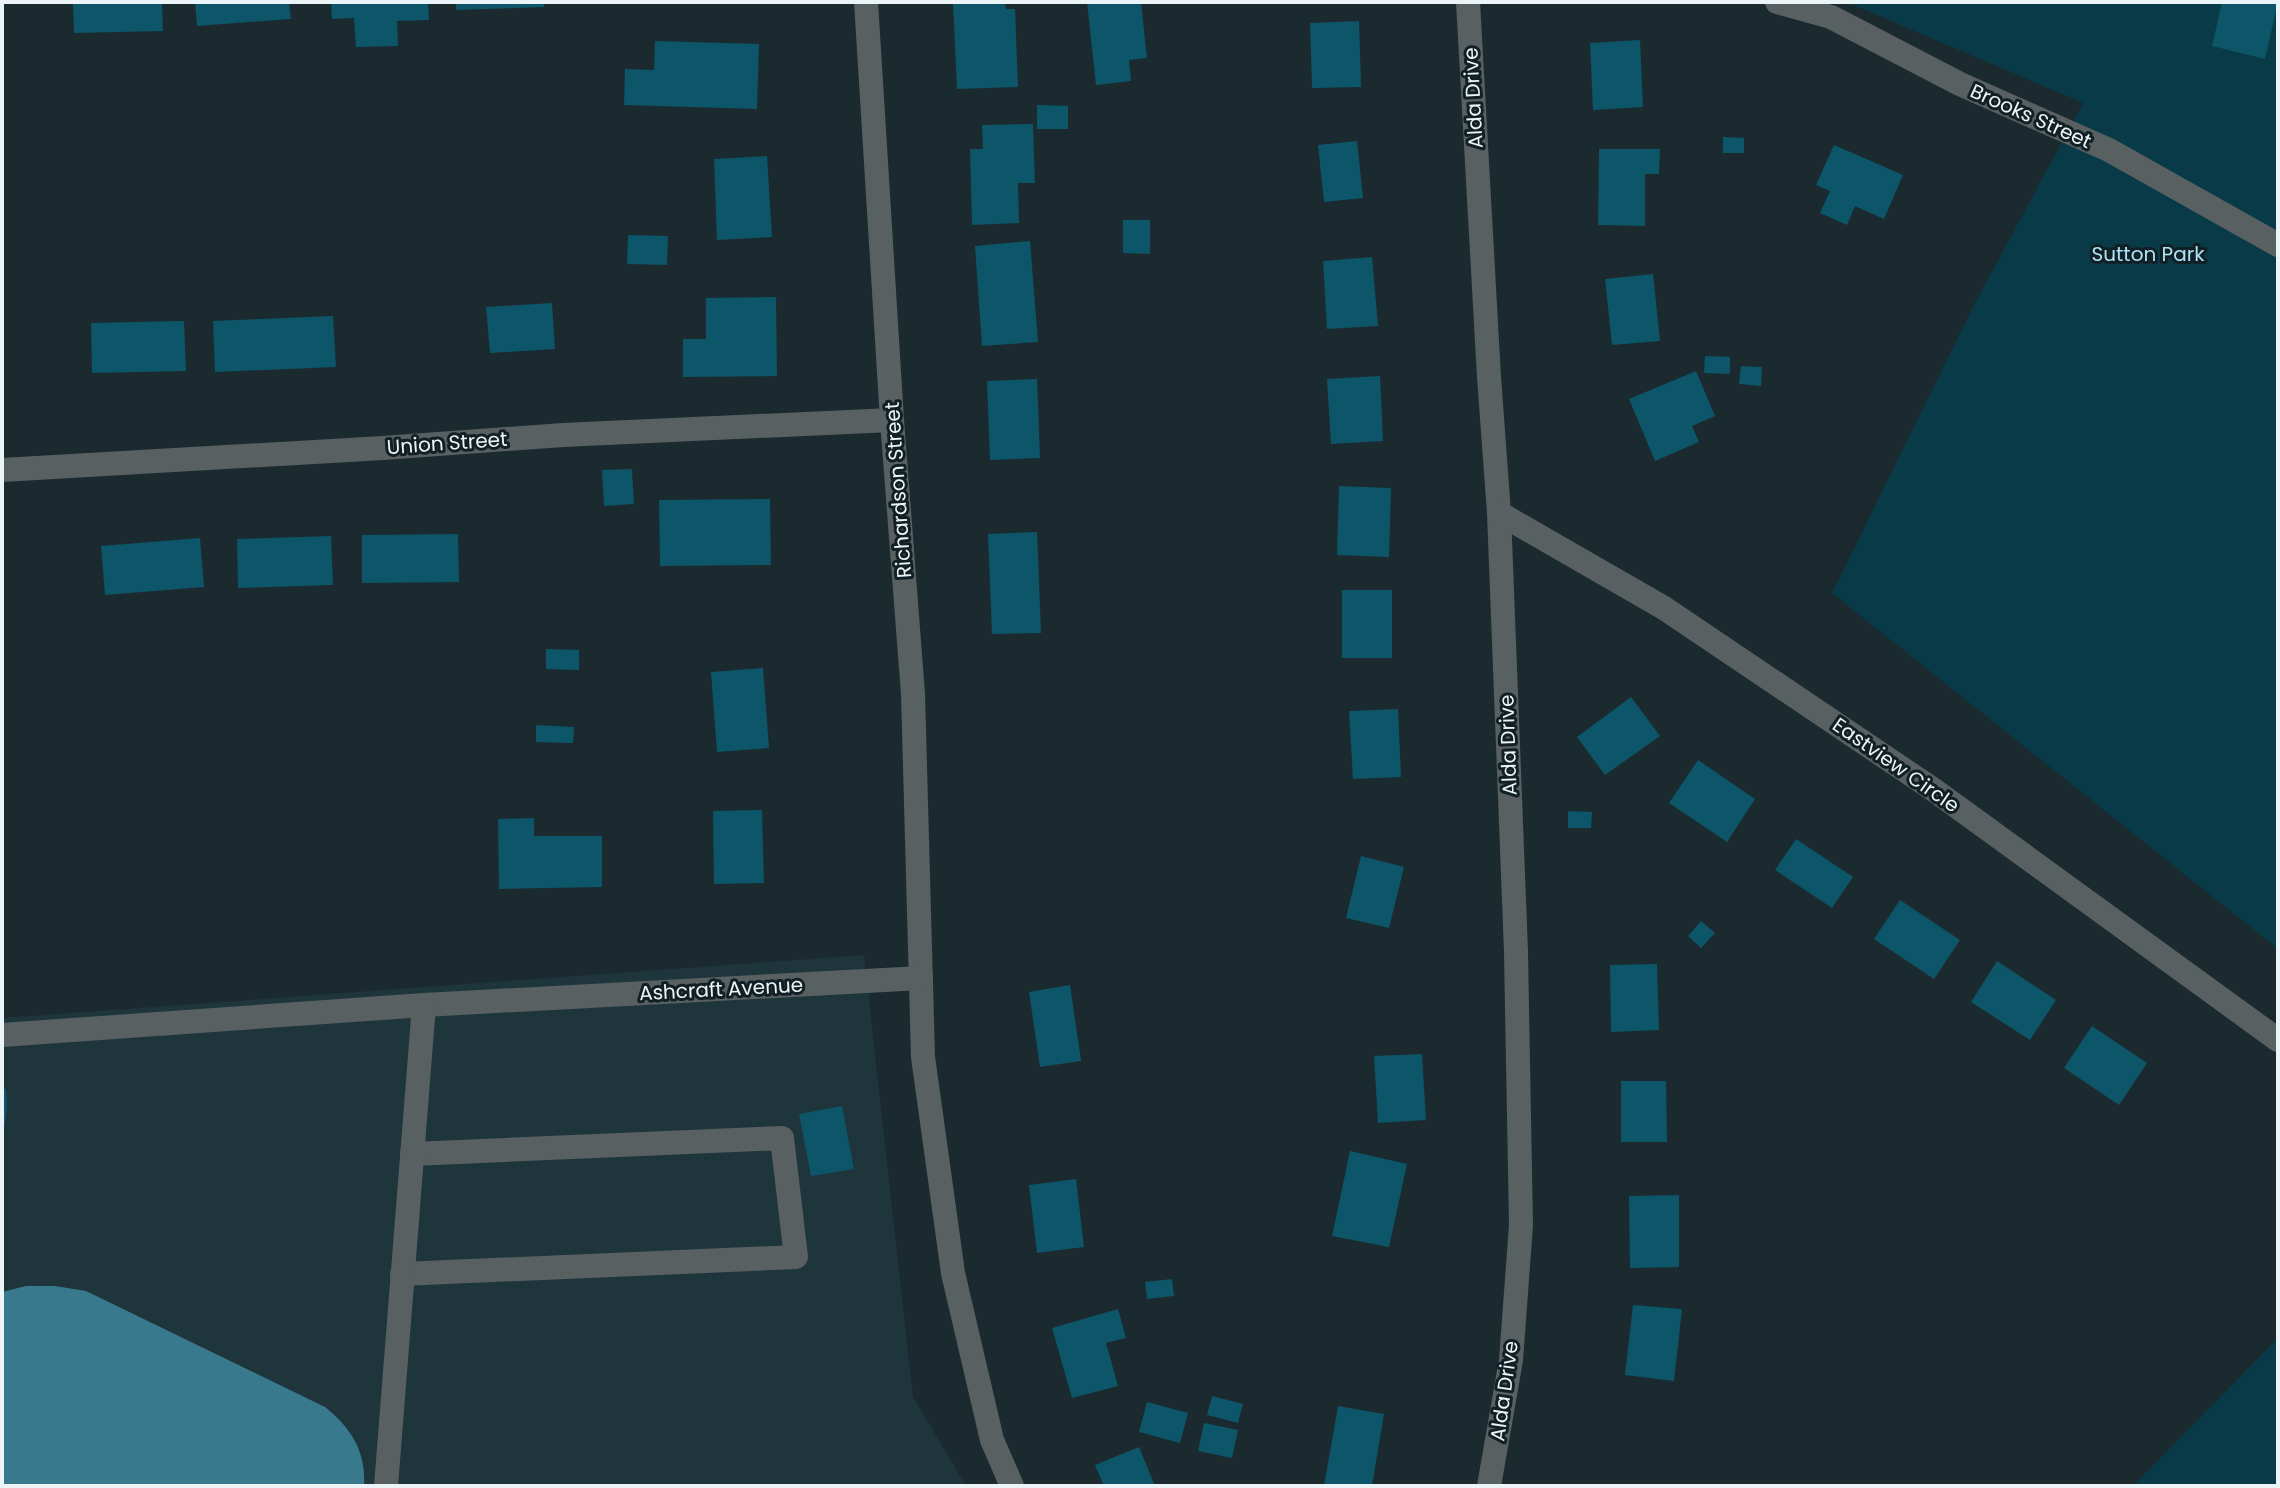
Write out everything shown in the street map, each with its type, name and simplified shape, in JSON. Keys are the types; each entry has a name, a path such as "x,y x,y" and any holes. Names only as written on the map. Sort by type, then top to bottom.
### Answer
{"street":[{"name":"Richardson Street","path":"866,2 913,694 921,978"},
{"name":"Alda Drive","path":"1468,2 1499,513 1516,952 1521,1225 1511,1360 1489,1486"},
{"name":"Brooks Street","path":"1777,2 1831,17 1960,84 2109,150 2278,245"},
{"name":"Union Street","path":"2,470 563,435 892,420"},
{"name":"Eastview Circle","path":"1499,513 1664,608 1934,790 2278,1040"},
{"name":"Ashcraft Avenue","path":"2,1035 424,1005 921,978"},
{"path":"921,978 923,1057 953,1273 992,1440 1012,1486"},
{"path":"386,1486 424,1005"},
{"path":"402,1274 796,1257 782,1138 412,1154"}],"shaded area":[{"path":"864,955 913,1397 966,1486 2,1486 2,1018"},
{"path":"26,1286 55,1286 86,1291 325,1407 355,1441 362,1462 364,1486 2,1486 2,1292"}],"green space":[{"name":"Sutton Park","path":"1840,2 2278,2 2278,949 1832,593 1975,303 2083,103 1856,6"},
{"path":"2278,1338 2278,1486 2133,1486"}],"building":[{"path":"73,2 162,2 163,31 74,33"},
{"path":"195,2 289,2 291,19 197,26"},
{"path":"331,2 428,2 429,20 397,21 398,46 356,47 354,18 332,19"},
{"path":"456,2 544,2 544,7 456,10"},
{"path":"953,2 1005,2 1006,9 1015,9 1018,87 957,89"},
{"path":"1087,2 1141,2 1147,58 1129,60 1131,81 1096,85"},
{"path":"2222,2 2278,2 2265,59 2212,46"},
{"path":"1359,21 1361,87 1312,88 1310,23"},
{"path":"1640,40 1643,107 1593,110 1590,43"},
{"path":"655,41 759,44 757,109 624,105 625,69 654,70"},
{"path":"1037,105 1068,106 1068,129 1037,129"},
{"path":"1033,124 1035,183 1018,183 1019,223 972,225 970,149 983,149 982,125"},
{"path":"1723,137 1744,138 1744,153 1723,153"},
{"path":"1357,141 1363,198 1324,202 1318,145"},
{"path":"1834,145 1903,175 1884,219 1855,206 1847,225 1820,213 1830,191 1816,185"},
{"path":"1599,149 1660,149 1659,174 1645,174 1645,226 1598,225"},
{"path":"767,156 772,237 717,240 714,159"},
{"path":"1123,220 1150,220 1150,254 1123,253"},
{"path":"628,235 668,236 667,265 627,264"},
{"path":"1030,241 1038,342 982,346 975,246"},
{"path":"1372,257 1378,326 1327,329 1323,261"},
{"path":"1653,274 1660,341 1612,345 1605,279"},
{"path":"776,297 777,376 683,377 683,339 706,339 706,298"},
{"path":"552,303 555,349 490,353 486,307"},
{"path":"333,316 336,367 215,372 213,321"},
{"path":"184,321 186,371 92,373 91,323"},
{"path":"1705,356 1730,357 1730,374 1704,373"},
{"path":"1741,366 1762,367 1761,386 1739,384"},
{"path":"1696,371 1715,416 1692,426 1699,442 1655,461 1629,399"},
{"path":"1380,376 1383,441 1331,444 1327,379"},
{"path":"1037,379 1040,458 990,460 987,381"},
{"path":"632,469 634,504 604,506 602,470"},
{"path":"1339,486 1391,488 1389,557 1337,555"},
{"path":"770,499 771,565 660,566 659,500"},
{"path":"1037,532 1041,633 992,634 988,534"},
{"path":"458,534 459,582 362,583 362,535"},
{"path":"331,536 333,585 238,588 237,539"},
{"path":"200,538 204,587 105,595 101,546"},
{"path":"1342,590 1392,590 1392,658 1342,658"},
{"path":"546,649 579,650 579,670 546,669"},
{"path":"763,668 769,748 717,752 711,672"},
{"path":"1631,697 1660,736 1605,775 1577,737"},
{"path":"1398,709 1401,777 1353,779 1349,711"},
{"path":"536,725 574,727 573,743 536,742"},
{"path":"1698,760 1755,799 1727,842 1669,803"},
{"path":"762,810 764,883 714,884 713,811"},
{"path":"1568,811 1592,812 1591,828 1568,828"},
{"path":"534,818 534,836 602,836 602,887 499,889 498,819"},
{"path":"1796,839 1853,877 1832,908 1775,870"},
{"path":"1361,856 1404,867 1389,928 1346,918"},
{"path":"1900,900 1960,940 1934,979 1874,939"},
{"path":"1701,921 1715,933 1701,948 1688,936"},
{"path":"1997,961 2056,1000 2030,1040 1971,1002"},
{"path":"1657,964 1659,1030 1611,1032 1610,965"},
{"path":"1070,985 1081,1061 1040,1067 1029,992"},
{"path":"2092,1026 2147,1063 2119,1105 2064,1068"},
{"path":"1422,1054 1426,1120 1378,1123 1374,1056"},
{"path":"1621,1081 1666,1081 1667,1142 1621,1142"},
{"path":"2,1089 6,1089 7,1106 4,1130"},
{"path":"842,1106 854,1169 811,1176 799,1114"},
{"path":"1350,1151 1407,1164 1389,1247 1332,1236"},
{"path":"1076,1179 1084,1247 1037,1253 1029,1185"},
{"path":"1679,1195 1679,1267 1630,1268 1629,1196"},
{"path":"1172,1279 1174,1296 1147,1299 1145,1282"},
{"path":"1633,1305 1682,1309 1674,1381 1625,1375"},
{"path":"1118,1309 1126,1338 1106,1343 1118,1386 1072,1398 1052,1328"},
{"path":"1212,1396 1243,1404 1238,1423 1207,1415"},
{"path":"1147,1402 1188,1413 1180,1443 1139,1432"},
{"path":"1338,1406 1384,1414 1372,1486 1324,1486"},
{"path":"1204,1423 1238,1430 1232,1458 1198,1451"},
{"path":"1139,1447 1155,1486 1104,1486 1095,1465"}]}
